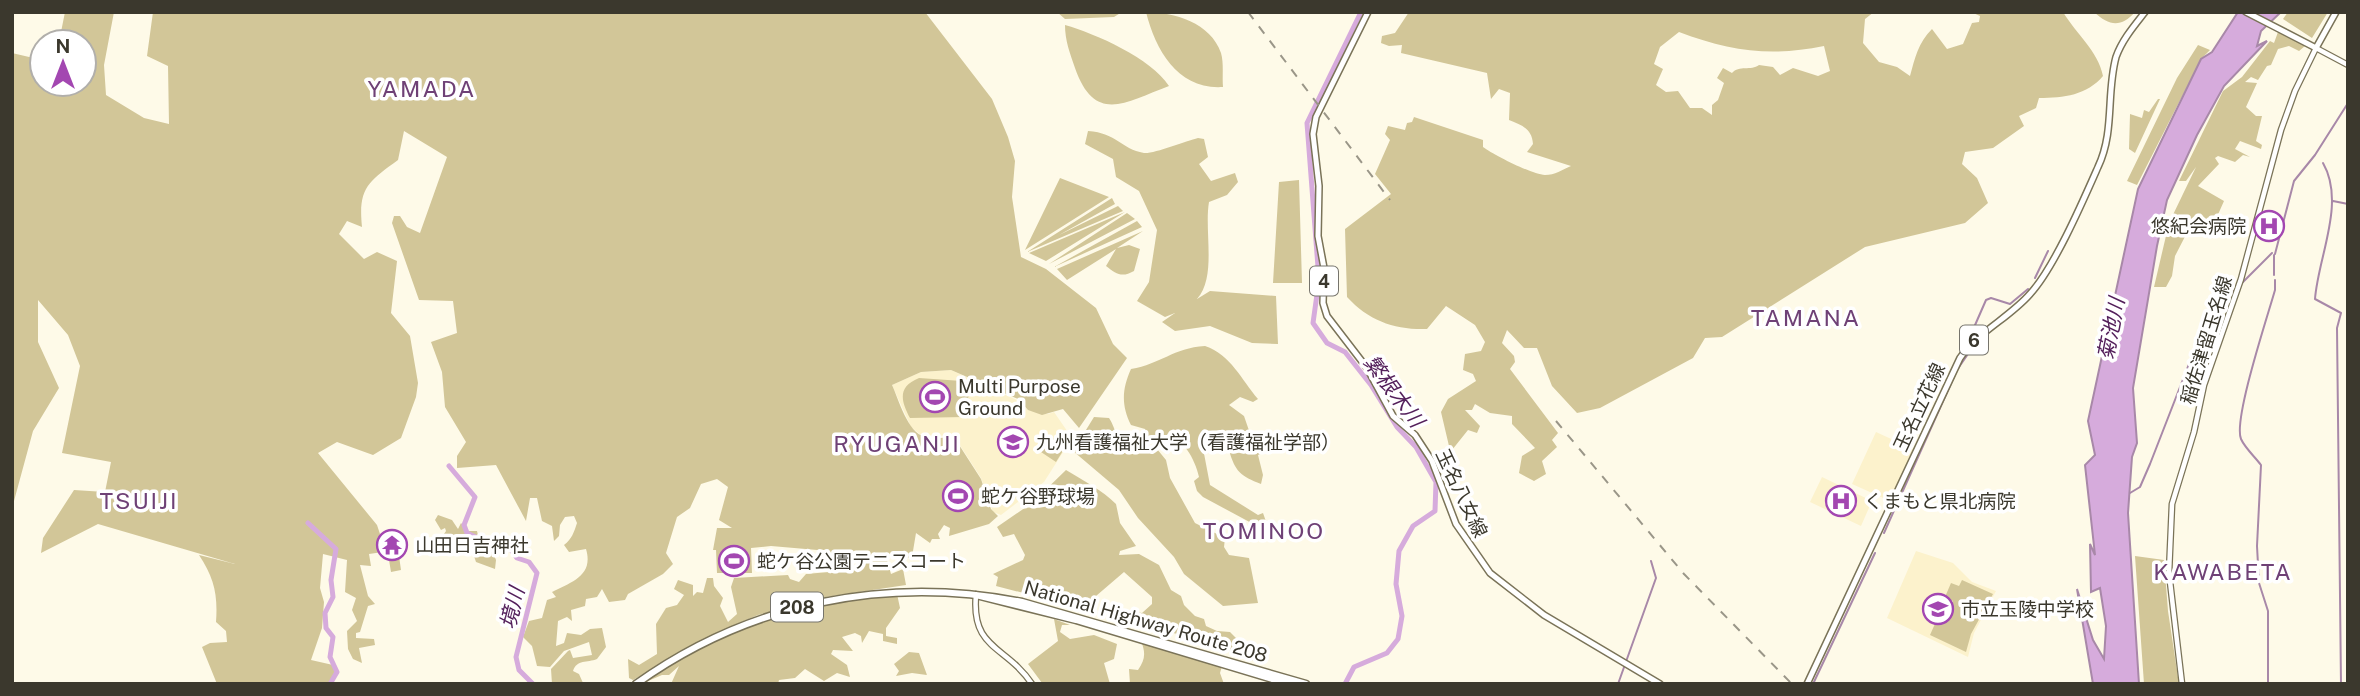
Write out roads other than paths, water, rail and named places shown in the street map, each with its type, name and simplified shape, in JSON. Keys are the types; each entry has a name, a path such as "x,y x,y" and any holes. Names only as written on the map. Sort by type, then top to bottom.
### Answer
{"highway":[{"name":"National Highway Route 208","path":"635,684 672,657 739,625 796,607 898,590 1009,599 1077,615 1306,684"},
{"name":"National Highway Route 208","path":"976,595 1076,620 1289,684"}],"main road":[{"name":"玉名八女線","path":"1368,12 1316,117 1313,134 1319,186 1318,236 1324,268 1324,310 1367,368 1393,416 1415,435 1432,461 1456,524 1490,573 1544,615 1660,684"},
{"name":"玉名立花線","path":"1807,684 1960,358 1974,340 2027,297 2048,268 2104,154 2111,125 2116,58 2126,37 2145,12"},
{"path":"2246,12 2348,65"},
{"path":"2314,47 2336,12"},
{"name":"稲佐津留玉名線","path":"2182,684 2169,573 2172,504 2204,385 2237,292 2281,130 2314,47"},
{"path":"976,595 974,615 979,631 1019,666 1032,684"}],"water":[{"name":"菊池川","path":"2238,12 2281,12 2261,31 2257,46 2267,41 2224,86 2197,135 2167,200 2133,388 2137,443 2132,457 2128,513 2139,684 2093,684 2077,589 2093,640 2104,659 2106,626 2100,588 2091,592 2090,544 2095,555 2085,465 2095,455 2088,421 2138,189 2201,59 2212,52"}],"waterway":[{"name":"繁根木川","path":"1345,684 1354,667 1387,653 1398,639 1402,616 1396,584 1399,551 1413,526 1435,511 1436,482 1416,447 1397,427 1371,385 1345,352 1327,343 1313,323 1319,280 1307,123 1361,12"},
{"path":"2275,254 2294,181 2315,155 2348,103"},
{"path":"2323,163 2332,195 2331,213 2315,299 2341,313 2337,328 2341,684"},
{"path":"2333,201 2348,204"},
{"path":"2035,278 2048,251"},
{"path":"2241,284 2272,253"},
{"path":"2274,255 2274,275"},
{"path":"2268,684 2268,611 2259,583 2257,546 2261,465 2241,439 2240,428 2246,390 2275,290 2275,280"},
{"path":"1972,332 1986,300 1991,298 2010,304 2028,289"},
{"path":"2130,493 2140,487 2203,328 2214,311 2234,291"},
{"path":"1884,533 1957,370 1970,351"},
{"name":"境川","path":"449,466 475,497 464,525 467,533 484,541 506,543 517,558 529,562 537,573 516,657 519,670 533,684"},
{"path":"308,523 336,549 331,580 333,597 325,613 326,628 333,637 330,657 337,672 330,684"},
{"path":"1813,684 1875,553"},
{"path":"1618,684 1656,578 1651,561"}],"railway":[{"path":"1248,12 1390,200"},
{"path":"1556,421 1684,574 1792,684"}],"place":[{"name":"悠紀会病院","path":"2269,226"},
{"name":"Multi Purpose Ground","path":"935,397"},
{"name":"九州看護福祉大学（看護福祉学部）","path":"1013,442"},
{"name":"蛇ケ谷野球場","path":"958,496"},
{"name":"くまもと県北病院","path":"1841,501"},
{"name":"山田日吉神社","path":"392,545"},
{"name":"蛇ケ谷公園テニスコート","path":"734,561"},
{"name":"市立玉陵中学校","path":"1938,609"}],"district":[{"name":"YAMADA","path":"422,88"},
{"name":"TAMANA","path":"1806,317"},
{"name":"RYUGANJI","path":"897,443"},
{"name":"TSUIJI","path":"139,500"},
{"name":"TOMINOO","path":"1264,530"},
{"name":"KAWABETA","path":"2223,571"}]}
